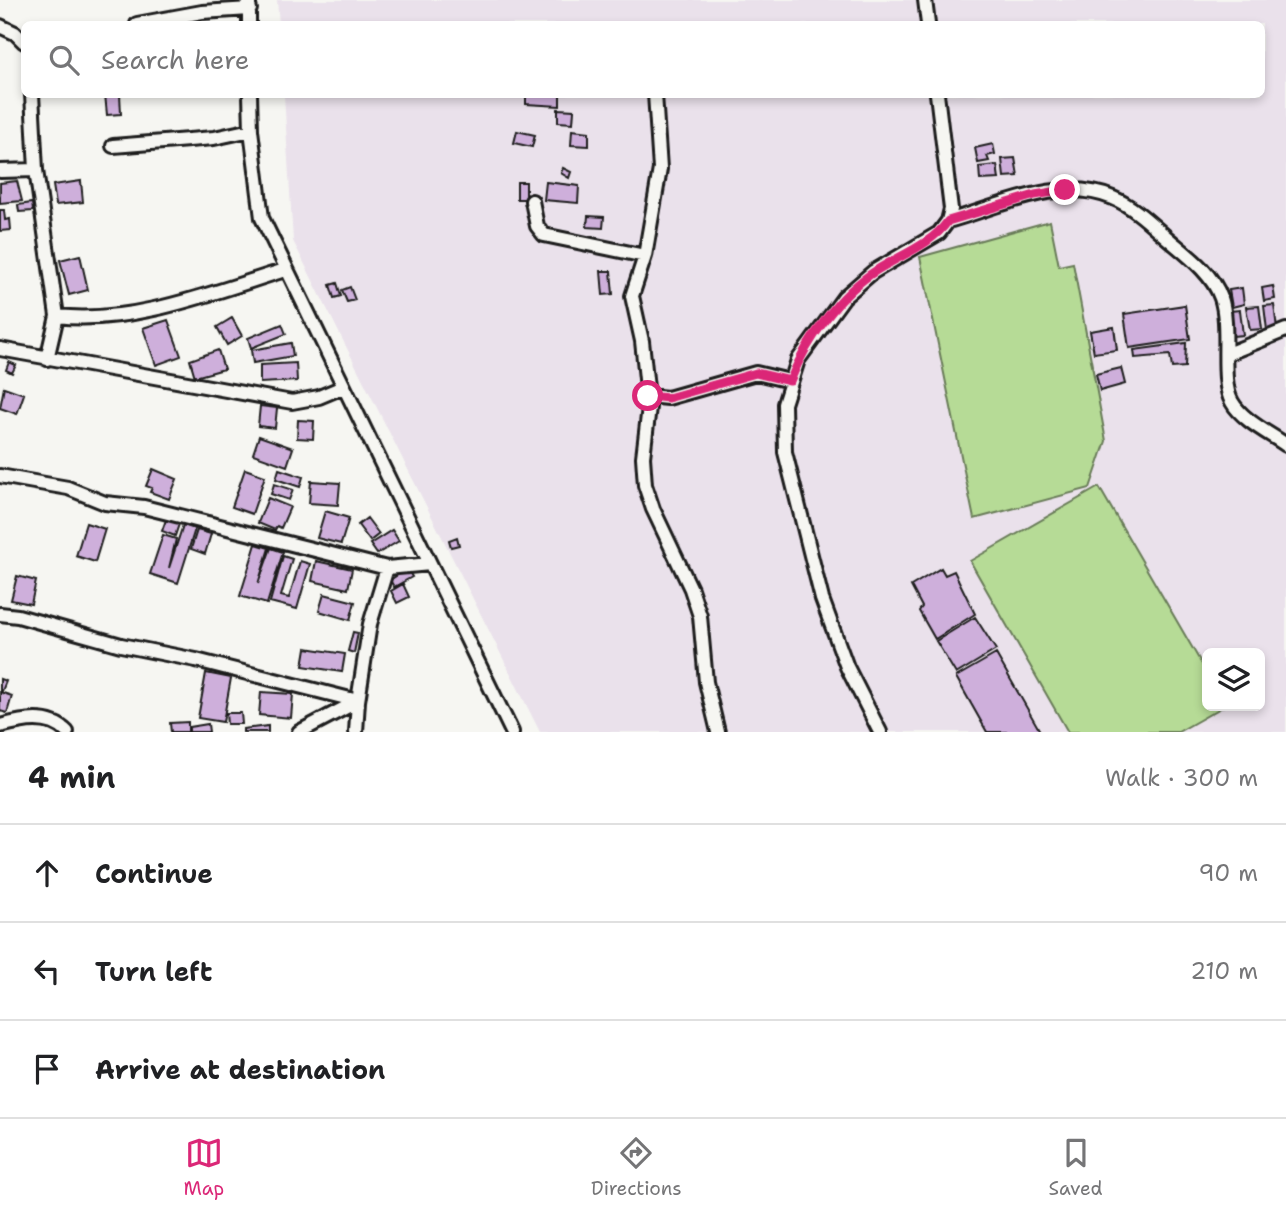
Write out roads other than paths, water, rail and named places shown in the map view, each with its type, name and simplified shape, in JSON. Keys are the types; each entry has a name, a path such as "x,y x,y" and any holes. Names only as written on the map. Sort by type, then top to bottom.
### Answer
{"street":[{"path":"925,0 928,21"},
{"path":"153,21 249,5"},
{"path":"0,26 21,39"},
{"path":"32,98 36,170 57,316 47,359"},
{"path":"250,98 251,130 262,218 512,732"},
{"path":"655,98 660,169 645,256 632,296 642,341 648,396 645,485 653,509 691,589 700,616 706,682 718,732"},
{"path":"880,732 847,667 822,599 785,452 784,404 798,360 845,297 873,272 939,233 948,221 951,209 937,98"},
{"path":"113,146 214,138 251,130"},
{"path":"0,171 36,170"},
{"path":"948,221 1035,195 1065,190 1083,190 1113,198 1150,223 1183,251 1217,287 1225,314 1226,390 1233,404 1286,445"},
{"path":"532,201 537,226 544,234 645,256"},
{"path":"57,316 91,318 166,305 285,270"},
{"path":"1227,354 1286,330"},
{"path":"0,349 292,402 312,399 343,387"},
{"path":"648,396 668,398 756,373 790,381"},
{"path":"0,476 68,488 105,503 144,507 387,568 430,564"},
{"path":"356,732 370,624 387,568"},
{"path":"0,614 18,616 121,645 196,660 358,701"},
{"path":"299,732 358,701"},
{"path":"0,726 39,719 55,722 67,732"}]}
